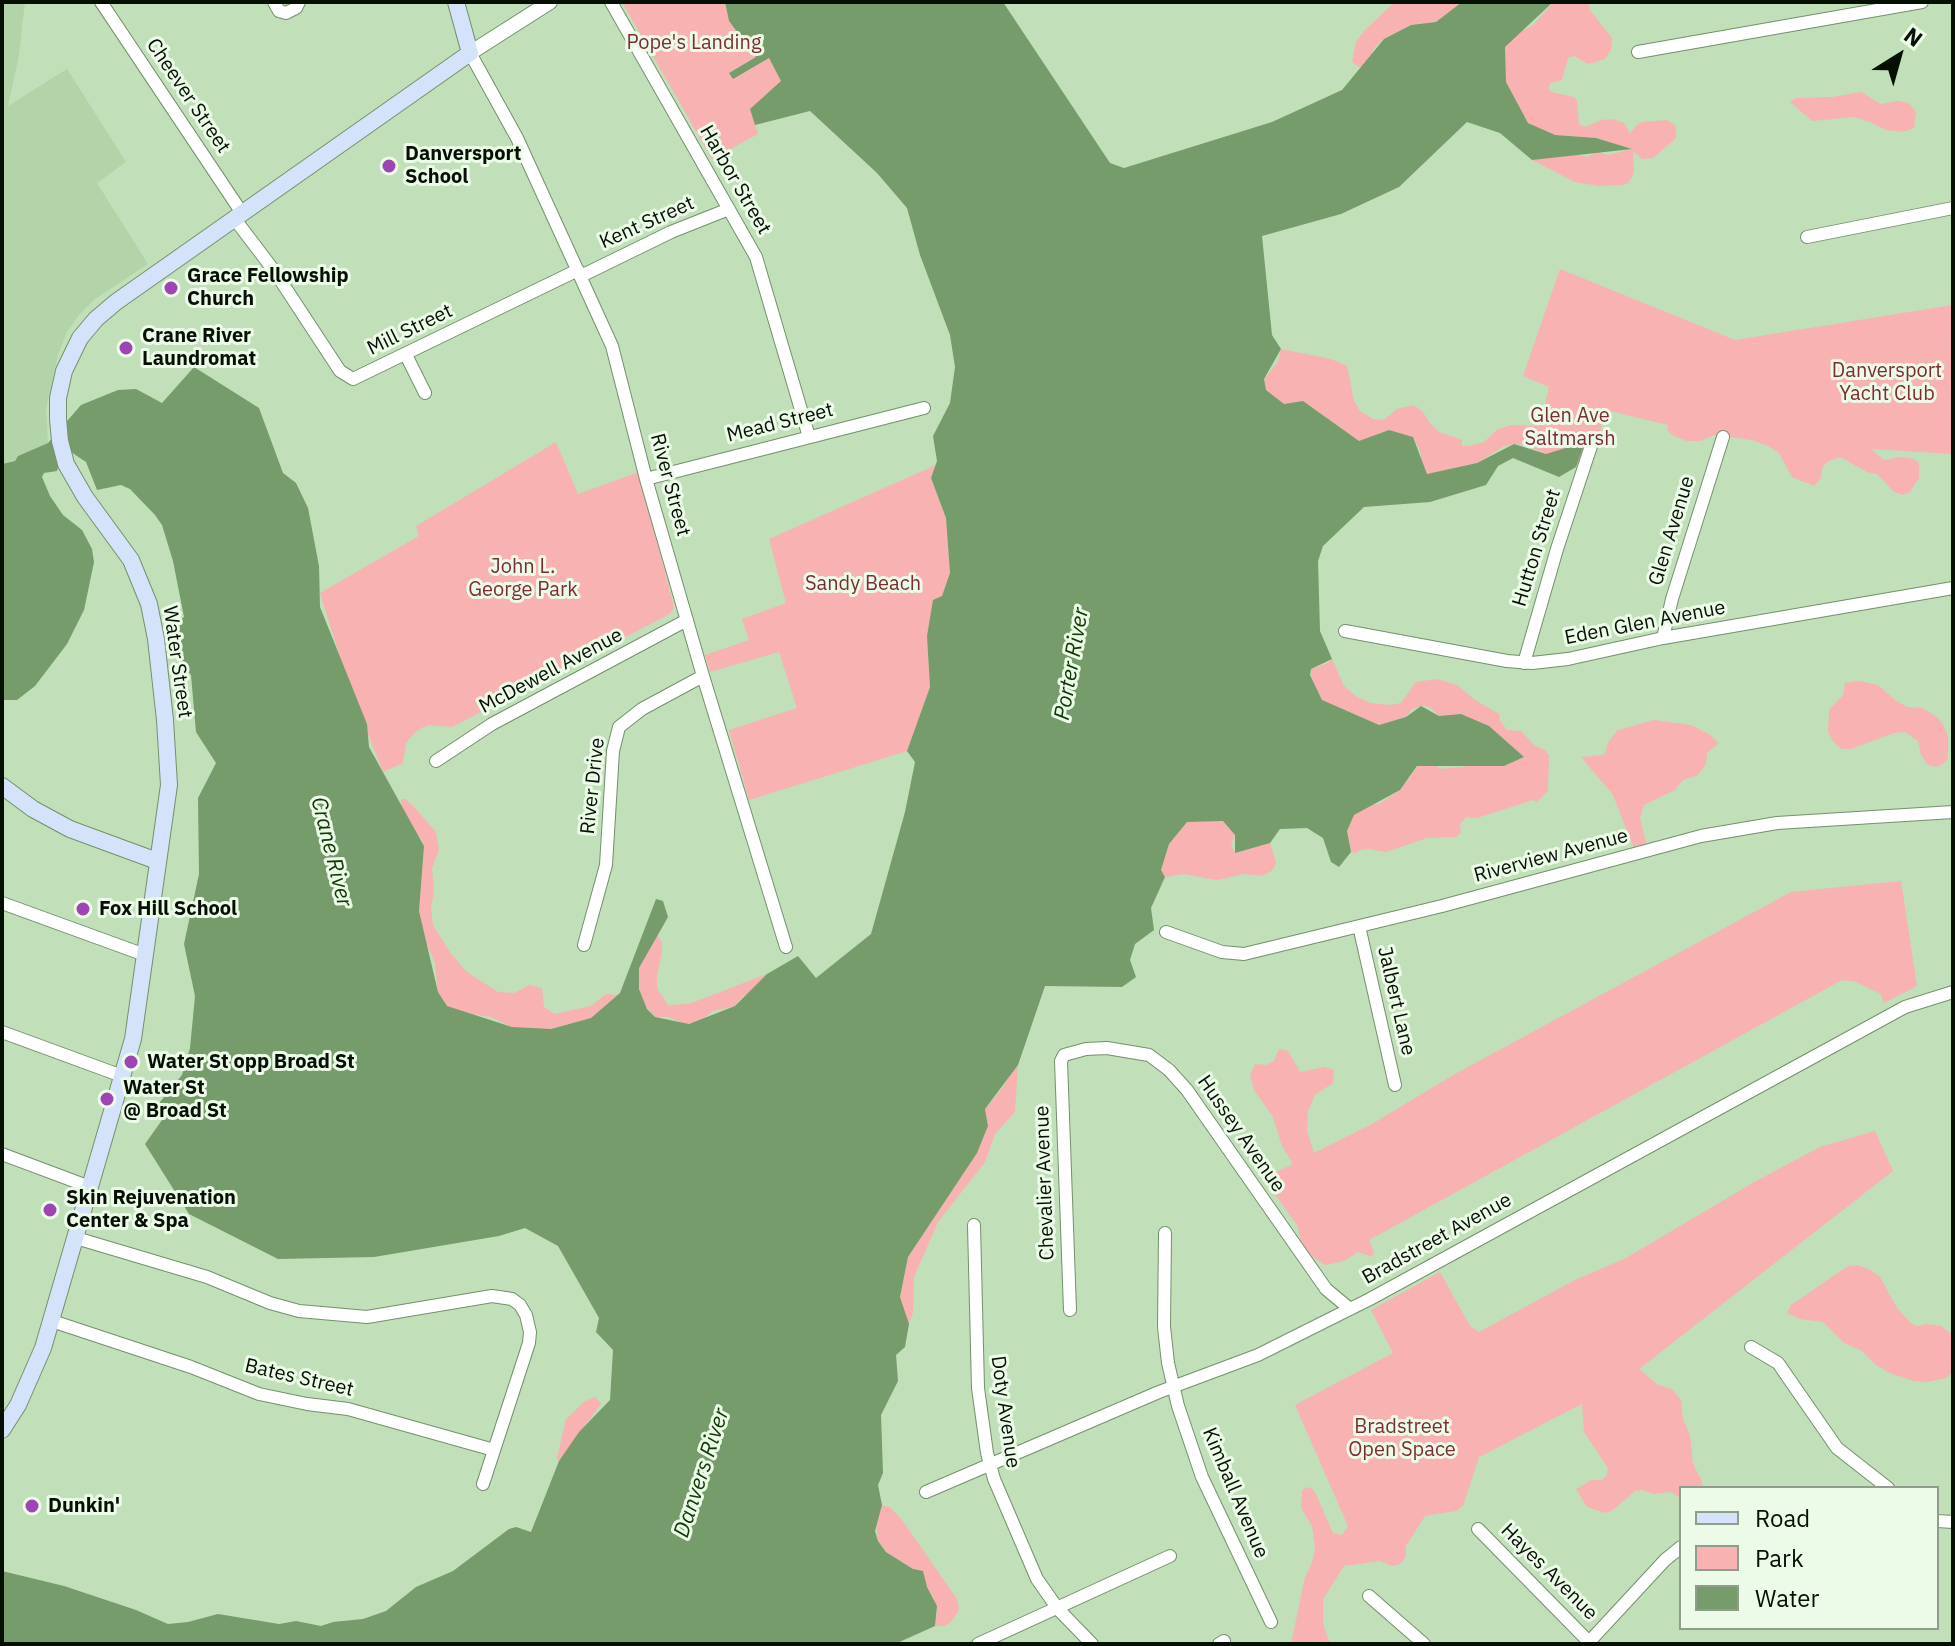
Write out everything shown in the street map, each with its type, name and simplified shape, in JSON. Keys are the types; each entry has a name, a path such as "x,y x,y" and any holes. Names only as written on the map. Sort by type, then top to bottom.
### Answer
{"main road":[{"path":"456,2 470,53"},
{"name":"Water Street","path":"2,1430 35,1370 52,1321 133,1039 167,804 169,762 153,621 131,560 85,497 66,464 58,419 58,398 64,371 87,329 126,295 470,53"},
{"path":"2,786 33,809 61,824 157,861"}],"street":[{"name":"Cheever Street","path":"101,2 238,216"},
{"path":"274,2 279,11 286,13 296,8 299,2"},
{"path":"470,53 550,2"},
{"name":"Harbor Street","path":"611,2 756,257 809,437"},
{"path":"1831,2 1835,18"},
{"path":"1638,52 1922,2"},
{"name":"River Street","path":"470,53 509,123 615,355 646,479 786,947"},
{"path":"1807,237 1953,208"},
{"name":"Kent Street","path":"580,273 729,209"},
{"name":"Mill Street","path":"238,216 344,376 357,379 580,273"},
{"path":"406,355 425,393"},
{"name":"Mead Street","path":"646,479 924,408"},
{"name":"Glen Avenue","path":"1663,638 1672,599 1723,437"},
{"name":"Hutton Street","path":"1524,663 1591,446"},
{"name":"Eden Glen Avenue","path":"1345,631 1524,663 1568,659 1663,638 1953,588"},
{"name":"McDewell Avenue","path":"436,761 492,724 687,620"},
{"name":"River Drive","path":"584,945 606,865 613,751 619,727 642,709 703,676"},
{"name":"Riverview Avenue","path":"1166,932 1222,952 1244,954 1701,836 1833,818 1953,812"},
{"path":"2,903 145,955"},
{"name":"Jalbert Lane","path":"1359,926 1395,1085"},
{"name":"Bradstreet Avenue","path":"926,1492 1174,1386 1258,1355 1350,1309 1891,1014 1953,992"},
{"path":"2,1032 122,1076"},
{"name":"Hussey Avenue","path":"1064,1056 1086,1049 1128,1050 1149,1055 1169,1070 1187,1090 1326,1289 1350,1309"},
{"name":"Chevalier Avenue","path":"1064,1056 1061,1061 1070,1310"},
{"path":"2,1154 90,1187"},
{"name":"Doty Avenue","path":"974,1225 978,1388 990,1465 1037,1579 1058,1609 1092,1644"},
{"name":"Kimball Avenue","path":"1165,1233 1164,1327 1174,1386 1202,1477 1271,1622"},
{"path":"76,1238 207,1277 270,1303 299,1311 367,1317 492,1296 512,1299 526,1315 529,1343 483,1484"},
{"name":"Bates Street","path":"52,1321 191,1367 259,1394 348,1409 494,1450"},
{"path":"1751,1347 1778,1363 1837,1448 1885,1486"},
{"name":"Hayes Avenue","path":"1478,1529 1590,1643"},
{"path":"1590,1643 1679,1549"},
{"path":"978,1644 1170,1556"},
{"path":"1369,1596 1424,1644"}],"shaded area":[{"path":"2,2 25,2 19,55 8,106 67,69 126,162 97,183 148,264 95,299 79,315 67,332 58,354 46,409 48,443 2,464"}],"green space":[{"name":"Pope's Landing","path":"622,2 725,2 729,21 756,57 730,72 733,78 769,58 781,81 750,109 758,134 712,159"},
{"path":"1395,2 1464,2 1436,22 1411,25 1384,39 1375,47 1365,66 1359,67 1352,62 1356,42"},
{"path":"1554,2 1588,2 1590,10 1612,38 1611,50 1605,59 1588,64 1574,56 1568,58 1562,80 1551,83 1548,88 1551,92 1574,97 1579,124 1585,127 1613,119 1624,123 1630,133 1643,122 1667,120 1676,126 1676,138 1653,158 1642,159 1633,151 1634,173 1628,183 1599,186 1575,182 1532,160 1570,153 1587,157 1598,152 1609,155 1631,149 1596,138 1555,135 1538,130 1524,119 1506,82 1503,64 1505,47 1517,34 1533,25"},
{"path":"1861,92 1881,104 1897,101 1909,103 1916,112 1914,128 1903,132 1886,130 1854,117 1812,121 1790,102 1796,98"},
{"name":"Danversport Yacht Club","path":"1560,269 1735,340 1953,305 1953,454 1871,449 1884,460 1900,457 1919,463 1919,478 1910,492 1903,495 1894,492 1877,474 1840,457 1827,462 1814,486 1792,477 1779,453 1752,440 1714,435 1701,441 1687,441 1674,436 1667,430 1668,425 1606,410 1590,469 1552,453 1514,444 1504,446 1477,463 1427,474 1413,437 1389,430 1369,440 1359,441 1303,401 1284,404 1266,390 1264,379 1278,362 1281,349 1331,359 1347,366 1354,401 1360,411 1373,419 1384,420 1397,409 1414,405 1439,432 1462,440 1462,446 1484,442 1498,429 1511,425 1540,426 1549,387 1523,376"},
{"name":"John L. George Park","path":"556,442 578,494 639,472 673,610 452,727 428,725 415,732 406,743 403,763 383,772 348,683 320,593 419,536 416,526"},
{"name":"Sandy Beach","path":"936,465 931,478 946,518 950,574 927,636 930,687 907,751 749,800 729,730 797,708 779,652 710,672 705,655 749,640 742,619 786,603 769,539"},
{"path":"1332,659 1344,686 1370,703 1401,703 1416,682 1437,679 1457,685 1499,714 1507,730 1521,731 1534,745 1545,750 1549,756 1548,791 1537,802 1533,800 1477,818 1466,817 1456,837 1427,838 1386,852 1368,849 1351,852 1347,832 1352,816 1400,790 1418,766 1435,765 1440,769 1489,764 1504,766 1524,757 1461,715 1439,716 1430,707 1421,706 1412,709 1406,717 1379,725 1330,706 1322,700 1311,679 1311,669"},
{"path":"1859,681 1878,685 1907,707 1922,708 1936,716 1948,737 1948,758 1943,764 1936,767 1928,765 1921,755 1918,741 1905,732 1851,749 1842,749 1834,743 1828,732 1829,710 1843,695 1845,683"},
{"path":"1654,720 1691,725 1719,743 1707,753 1706,764 1698,775 1683,780 1675,790 1644,805 1640,818 1646,843 1644,848 1634,849 1613,795 1581,757 1604,755 1609,741 1618,730"},
{"path":"401,799 414,807 436,832 439,850 432,868 433,925 451,954 467,972 498,992 514,993 529,985 542,988 544,1007 555,1014 591,1006 606,994 618,995 591,1018 547,1030 512,1027 491,1017 460,1012 447,1006 438,992 435,963 424,938 419,910 424,846 409,826"},
{"path":"1196,818 1223,820 1235,835 1231,845 1235,853 1270,843 1276,862 1273,870 1262,876 1244,874 1217,880 1183,874 1165,877 1161,870 1169,844 1187,822"},
{"path":"1901,881 1917,986 1884,1003 1881,994 1856,982 1842,980 1369,1240 1374,1253 1372,1257 1358,1252 1344,1261 1325,1265 1310,1255 1301,1242 1298,1227 1264,1178 1293,1164 1282,1146 1273,1117 1254,1090 1250,1075 1255,1064 1266,1065 1274,1061 1279,1049 1288,1051 1300,1072 1324,1067 1334,1070 1333,1083 1315,1095 1308,1111 1307,1131 1314,1153 1372,1124 1455,1074 1791,892"},
{"path":"658,936 662,951 657,988 668,1005 689,1004 767,974 754,992 743,996 735,1006 713,1011 700,1021 685,1024 669,1017 655,1017 644,1004 638,984 639,968 653,938"},
{"path":"1018,1065 1015,1112 995,1134 985,1162 938,1222 914,1277 913,1312 909,1324 904,1320 900,1297 908,1257 977,1153 988,1126 985,1109 1004,1086 1011,1070"},
{"name":"Bradstreet Open Space","path":"1875,1131 1893,1171 1639,1369 1658,1385 1672,1389 1681,1400 1693,1464 1703,1486 1679,1486 1679,1497 1671,1492 1654,1494 1635,1491 1605,1513 1587,1507 1576,1489 1591,1480 1602,1480 1608,1468 1584,1432 1582,1404 1479,1457 1463,1506 1456,1511 1425,1516 1406,1546 1406,1557 1400,1564 1392,1566 1380,1561 1344,1566 1323,1599 1323,1623 1330,1644 1291,1644 1305,1577 1315,1548 1312,1526 1301,1508 1302,1490 1309,1487 1314,1490 1333,1533 1342,1535 1348,1526 1295,1405 1393,1353 1371,1310 1440,1272 1470,1326 1479,1332 1573,1281 1626,1258 1820,1147"},
{"path":"1857,1265 1880,1277 1897,1308 1912,1324 1941,1326 1953,1335 1953,1372 1946,1378 1927,1382 1892,1374 1876,1365 1862,1351 1844,1343 1823,1322 1800,1319 1787,1313 1791,1305 1848,1266"},
{"path":"595,1397 601,1404 559,1461 557,1458 566,1419 584,1402"},
{"path":"882,1505 890,1507 902,1520 957,1599 959,1610 945,1626 935,1626 937,1614 933,1596 913,1569 889,1554 878,1541 876,1524"}],"water":[{"path":"725,2 1003,2 1110,163 1124,168 1272,122 1342,90 1384,39 1411,25 1436,22 1462,2 1553,2 1505,47 1506,82 1528,123 1555,135 1596,138 1632,149 1532,160 1500,133 1467,122 1399,187 1341,214 1262,236 1272,335 1281,349 1264,379 1266,390 1284,404 1303,401 1359,441 1389,430 1413,437 1427,474 1477,463 1514,444 1546,454 1585,442 1576,467 1559,477 1513,458 1498,466 1486,485 1430,502 1364,507 1323,546 1318,561 1320,631 1332,659 1311,669 1310,675 1322,700 1379,725 1406,717 1421,706 1439,716 1461,714 1489,726 1524,757 1504,766 1417,766 1400,790 1354,815 1347,831 1351,852 1339,867 1331,862 1323,838 1307,828 1280,829 1270,843 1235,853 1235,835 1223,821 1187,822 1169,844 1161,870 1165,877 1151,908 1154,930 1135,944 1130,960 1136,977 1122,987 1045,986 1018,1065 985,1109 988,1126 977,1153 908,1257 900,1297 909,1324 905,1347 896,1355 898,1381 881,1415 883,1473 878,1485 882,1505 875,1531 886,1552 913,1569 923,1571 937,1606 935,1626 895,1644 2,1644 2,1571 64,1586 168,1624 218,1614 279,1624 296,1621 321,1626 363,1619 386,1611 416,1587 453,1571 509,1529 516,1527 531,1532 559,1461 579,1432 610,1400 613,1350 596,1332 599,1318 558,1246 525,1228 499,1236 374,1257 278,1259 189,1214 145,1144 162,1120 160,1102 182,1075 190,1048 195,996 184,944 199,874 198,798 216,763 196,732 191,675 178,658 175,624 184,617 173,561 162,525 130,489 121,485 97,490 86,462 71,452 60,459 57,471 44,473 42,477 63,515 82,530 92,549 94,562 84,610 67,644 35,686 17,700 2,700 2,464 15,461 18,456 48,443 81,405 118,390 136,389 162,403 194,367 259,408 283,473 296,483 308,508 319,566 320,607 367,724 369,747 424,846 419,911 438,992 447,1006 512,1027 551,1029 591,1018 620,993 656,899 663,901 668,917 639,968 639,989 647,1009 655,1017 689,1024 735,1006 767,974 798,956 816,978 871,934 905,812 915,762 907,751 930,687 927,636 933,600 942,596 950,573 946,518 931,478 937,461 933,436 950,403 955,367 950,335 920,255 907,208 877,173 810,111 755,125 750,109 781,81 769,58 733,79 729,73 756,57 729,21"}],"place":[{"name":"Danversport School","path":"389,166"},
{"name":"Grace Fellowship Church","path":"171,288"},
{"name":"Crane River Laundromat","path":"126,348"},
{"name":"Fox Hill School","path":"83,909"},
{"name":"Water St opp Broad St","path":"131,1062"},
{"name":"Water St @ Broad St","path":"107,1099"},
{"name":"Skin Rejuvenation Center & Spa","path":"50,1210"},
{"name":"Dunkin'","path":"32,1506"}],"park label":[{"name":"Glen Ave Saltmarsh","path":"1570,428"}],"water label":[{"name":"Porter River","path":"1072,664"},
{"name":"Crane River","path":"331,852"},
{"name":"Danvers River","path":"702,1473"}]}
